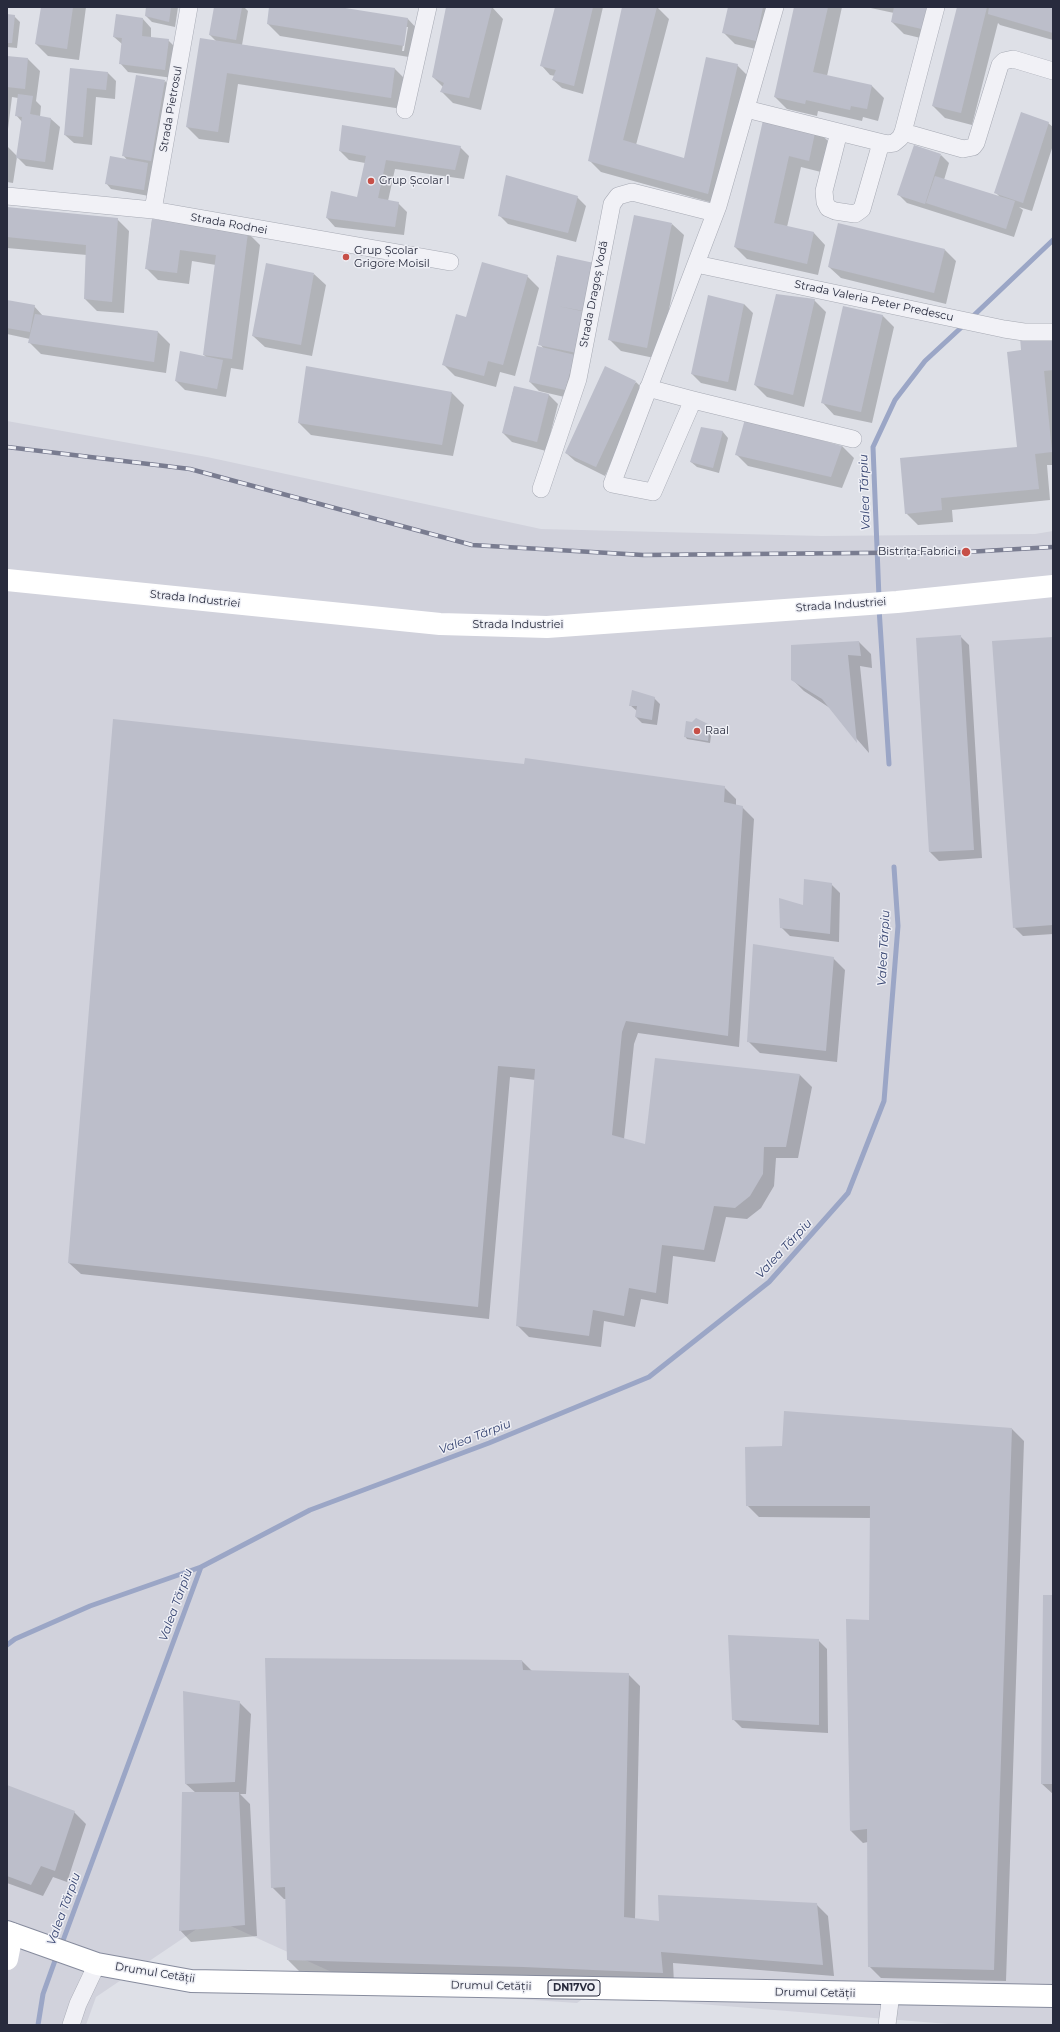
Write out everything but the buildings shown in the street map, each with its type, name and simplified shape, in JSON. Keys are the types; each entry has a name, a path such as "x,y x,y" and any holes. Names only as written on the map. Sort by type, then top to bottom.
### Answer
{"main road":[{"name":"Strada Industriei","path":"7,580 455,624 547,627 897,602 1053,586"},
{"name":"Drumul Cetății","path":"10,1933 97,1964 191,1980 1053,1996"},
{"path":"7,1959 10,1933"}],"street":[{"name":"Strada Pietrosul","path":"153,210 189,7"},
{"path":"405,110 428,7"},
{"path":"693,400 653,492 612,484 715,213 775,7"},
{"path":"746,109 881,143 894,143 900,138 903,132 936,7"},
{"path":"903,132 963,149 972,147 976,143 1000,65 1004,61 1013,59 1053,71"},
{"path":"839,132 824,196 828,208 835,211 855,214 862,209 881,143"},
{"name":"Strada Dragoș Vodă","path":"541,489 578,379 612,204 618,196 632,192 715,213"},
{"name":"Strada Rodnei","path":"7,196 153,210 450,262"},
{"name":"Strada Valeria Peter Predescu","path":"696,264 1024,332 1053,332"},
{"path":"648,388 852,439"},
{"path":"71,2025 78,2004 97,1964"},
{"path":"887,2025 891,1994"}],"shaded area":[{"path":"7,421 207,457 541,529 822,536 1035,534 1053,531 1053,2025 961,2025 588,1995 577,2003 369,1989 213,1918 96,1997 86,2025 7,2025"}],"waterway":[{"name":"Valea Tărpiu","path":"970,319 1053,240"},
{"name":"Valea Tărpiu","path":"879,598 873,447 895,400 925,361 965,324"},
{"name":"Valea Tărpiu","path":"879,608 889,764"},
{"name":"Valea Tărpiu","path":"61,1946 201,1567 310,1510 489,1443 649,1377 769,1282 848,1193 884,1101 898,926 894,867"},
{"path":"7,1645 15,1639 90,1606 201,1567"},
{"name":"Valea Tărpiu","path":"38,2025 43,1994 57,1955"}],"railway":[{"path":"7,447 190,469 472,545 643,555 966,552 1053,547"}],"place":[{"name":"Grup Școlar I","path":"371,181"},
{"name":"Grup Școlar Grigore Moisil","path":"346,257"},
{"name":"Bistrița Fabrici","path":"966,552"},
{"name":"Raal","path":"697,731"}]}
